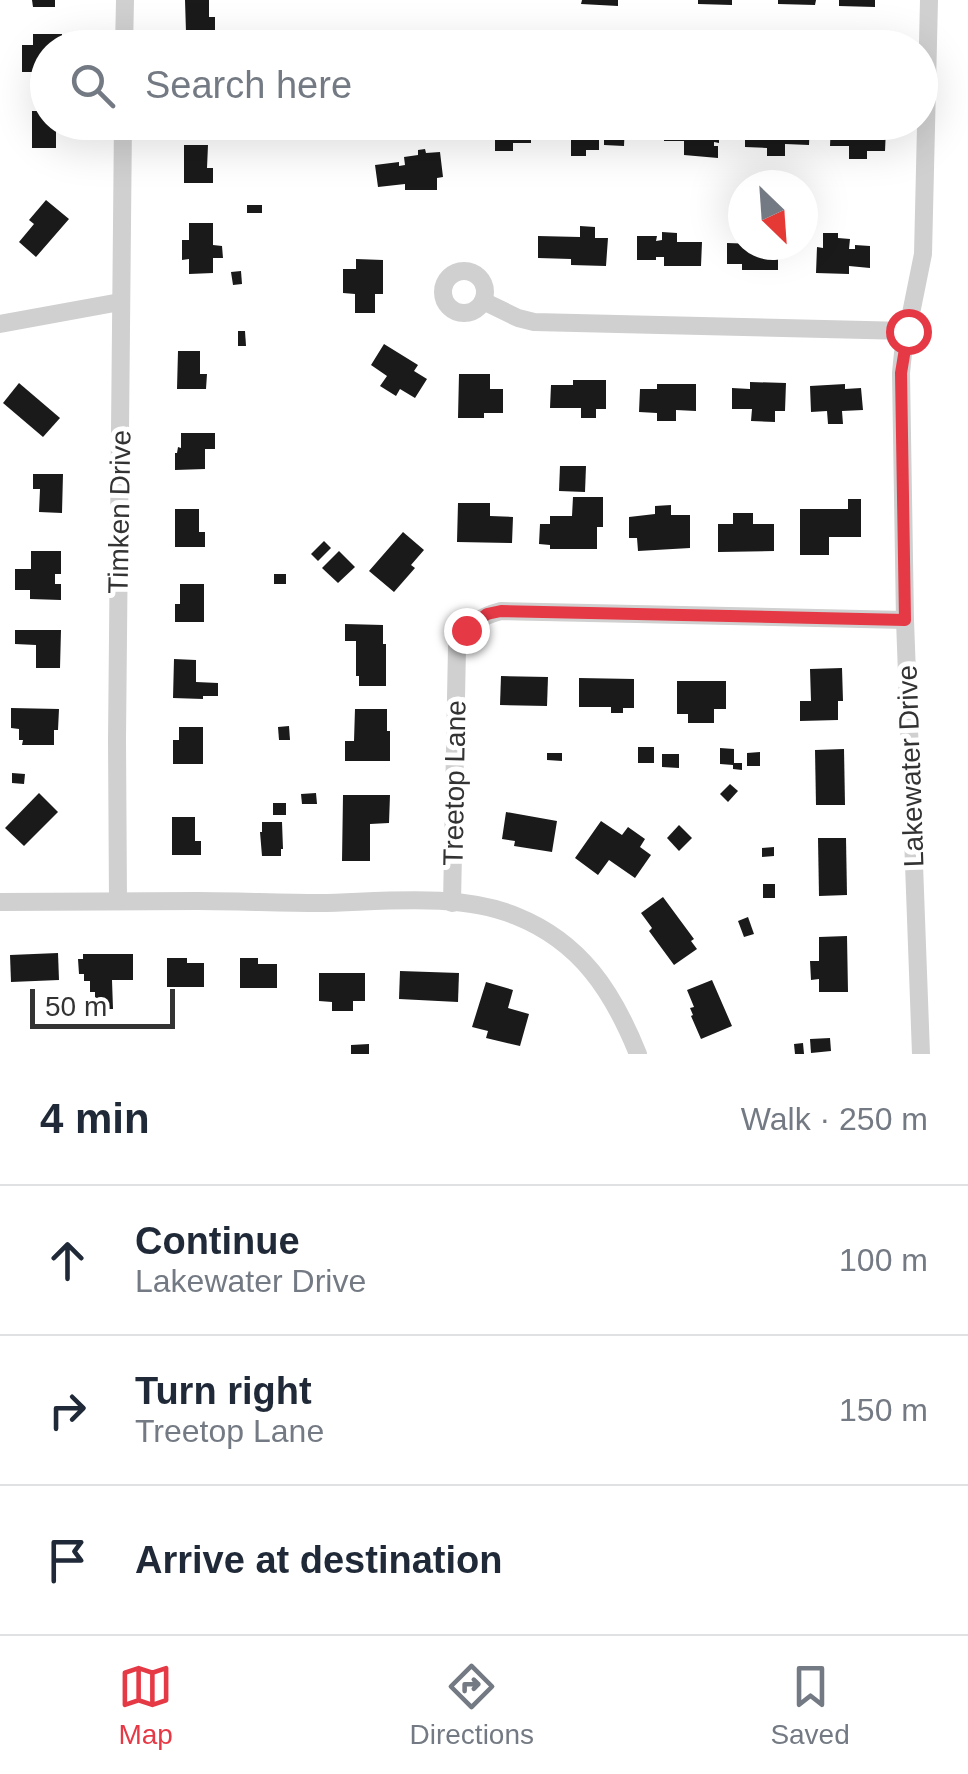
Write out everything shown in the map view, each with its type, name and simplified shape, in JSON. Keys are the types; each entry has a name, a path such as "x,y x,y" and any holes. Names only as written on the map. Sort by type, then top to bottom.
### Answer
{"street":[{"path":"124,30 125,0"},
{"name":"Lakewater Drive","path":"927,30 929,0"},
{"name":"Timken Drive","path":"118,901 123,140"},
{"name":"Lakewater Drive","path":"921,1054 905,620 901,373 923,254 924,140"},
{"path":"483,301 534,322 908,331"},
{"path":"0,324 120,302"},
{"name":"Treetop Lane","path":"452,903 458,647 466,630 487,614 501,611 905,620"},
{"path":"0,902 418,900 473,905 515,915 584,960 609,992 638,1054"}],"building":[{"path":"32,0 55,0 55,7 33,7"},
{"path":"185,0 209,0 209,17 215,17 215,30 186,30"},
{"path":"582,0 618,0 618,6 581,4"},
{"path":"698,0 732,0 732,5 698,4"},
{"path":"778,0 816,0 815,5 778,4"},
{"path":"839,0 875,0 875,7 839,6"},
{"path":"22,45 30,45 30,72 22,72"},
{"path":"32,140 56,140 56,148 32,148"},
{"path":"495,140 531,140 513,143 513,151 495,151"},
{"path":"571,140 599,140 599,150 586,150 586,156 571,156"},
{"path":"604,140 624,140 624,146 604,145"},
{"path":"719,140 714,142 718,158 684,155 684,141 664,141"},
{"path":"745,140 809,140 809,145 785,144 785,156 767,156 767,148 745,147"},
{"path":"830,140 885,140 885,151 867,151 867,159 849,159 849,146 830,146"},
{"path":"184,145 208,145 207,168 213,168 213,183 184,183"},
{"path":"425,149 426,153 440,152 443,177 437,178 437,190 405,190 405,184 378,187 375,165 405,165 404,157 418,155 418,150"},
{"path":"46,200 69,219 36,257 19,242 34,224 29,220"},
{"path":"247,205 262,205 262,213 247,213"},
{"path":"189,223 213,223 213,245 222,246 223,258 213,258 213,273 189,274 189,259 182,260 182,240 189,240"},
{"path":"580,226 595,227 595,238 608,238 606,266 571,265 571,259 538,258 538,236 580,237"},
{"path":"662,232 677,233 677,242 702,242 701,266 664,266 664,257 637,260 637,236 657,236 656,241 662,240"},
{"path":"823,233 838,233 838,238 850,239 849,249 855,249 855,245 870,246 870,268 849,266 849,274 816,273 818,247 823,248"},
{"path":"727,243 728,260 778,260 778,270 742,270 742,264 727,264"},
{"path":"356,259 383,260 383,294 375,294 375,313 355,313 355,294 343,293 343,269 356,269"},
{"path":"241,271 242,284 233,285 231,272"},
{"path":"238,331 245,331 246,346 238,346"},
{"path":"384,344 418,365 414,371 427,379 415,398 400,389 396,396 380,386 387,376 371,365"},
{"path":"178,351 200,351 200,374 207,374 206,389 177,389"},
{"path":"459,374 490,374 490,389 503,389 503,413 458,418"},
{"path":"573,380 606,380 606,409 596,409 596,418 581,418 581,408 550,408 551,385 573,385"},
{"path":"750,382 786,383 785,411 775,411 775,422 751,421 752,409 732,409 732,388 750,389"},
{"path":"19,383 60,418 43,437 3,403"},
{"path":"657,384 696,384 696,411 676,410 676,421 657,421 657,413 639,412 640,389 657,389"},
{"path":"845,384 845,389 861,388 863,410 842,411 843,424 828,424 827,411 811,412 810,386"},
{"path":"181,433 215,433 215,449 205,449 205,469 175,470"},
{"path":"560,466 586,466 585,492 559,491"},
{"path":"33,474 63,474 62,513 39,512 40,489 33,489"},
{"path":"573,497 603,497 603,527 597,527 597,549 550,549 550,545 539,544 540,524 550,524 550,516 572,516"},
{"path":"848,499 861,499 861,537 829,537 829,555 800,555 800,509 848,509"},
{"path":"458,503 490,503 490,516 513,517 512,543 457,542"},
{"path":"671,505 671,515 690,515 690,548 638,551 637,538 629,538 629,517 655,514 655,506"},
{"path":"175,509 199,509 199,532 205,532 205,547 175,547"},
{"path":"733,513 753,513 753,524 774,524 774,551 718,552 718,524 733,524"},
{"path":"403,532 424,550 411,565 415,568 394,592 369,571"},
{"path":"324,541 331,548 318,561 311,554"},
{"path":"31,551 61,551 61,574 55,574 55,584 61,584 61,600 30,599 30,590 15,590 15,569 31,569"},
{"path":"339,551 355,567 338,583 322,568"},
{"path":"274,574 286,574 286,584 274,584"},
{"path":"180,584 204,584 204,622 175,622"},
{"path":"345,624 383,625 386,686 359,686 356,641 345,641"},
{"path":"15,630 61,630 60,668 36,668 36,645 15,644"},
{"path":"174,659 196,660 196,682 218,683 218,696 173,698"},
{"path":"842,668 843,701 838,701 838,720 800,721 800,701 811,701 810,669"},
{"path":"501,676 548,677 547,706 500,705"},
{"path":"579,678 634,679 634,708 611,713 611,707 579,707"},
{"path":"677,681 726,681 726,709 714,709 714,723 688,723 688,714 677,714"},
{"path":"11,708 59,709 54,745 22,745 19,729 11,728"},
{"path":"355,709 387,709 390,761 345,761 345,741 354,741"},
{"path":"289,726 290,740 279,740 278,727"},
{"path":"179,727 203,727 203,764 173,764 173,740 179,740"},
{"path":"638,747 654,747 654,763 638,763"},
{"path":"720,748 734,749 734,763 742,763 742,770 720,764"},
{"path":"844,749 845,805 816,805 815,750"},
{"path":"760,752 760,766 747,766 747,753"},
{"path":"547,753 562,753 562,761 547,760"},
{"path":"662,754 679,754 679,768 662,767"},
{"path":"12,773 25,774 24,784 12,783"},
{"path":"730,784 738,791 728,802 720,794"},
{"path":"39,793 58,812 24,846 5,828"},
{"path":"316,793 317,804 302,804 301,794"},
{"path":"343,795 390,795 389,823 370,824 370,861 342,861"},
{"path":"273,803 286,803 286,815 273,815"},
{"path":"506,812 557,821 552,852 514,846 515,841 502,839"},
{"path":"172,817 195,817 195,841 201,841 201,855 172,855"},
{"path":"601,821 622,835 628,827 645,839 640,847 651,855 635,878 609,860 598,875 575,858"},
{"path":"262,822 282,822 281,856 262,856"},
{"path":"679,825 692,838 679,851 667,838"},
{"path":"818,838 846,838 847,895 819,896"},
{"path":"774,847 774,856 762,857 762,848"},
{"path":"763,884 775,884 775,898 763,898"},
{"path":"663,897 697,949 674,965 641,913"},
{"path":"748,917 754,934 744,937 738,921"},
{"path":"847,936 848,992 819,992 819,979 811,980 810,961 819,961 819,937"},
{"path":"58,953 59,980 11,982 10,955"},
{"path":"83,954 133,954 133,980 112,980 113,1009 95,1009 90,981 84,981 84,974 79,974 78,959 83,959"},
{"path":"167,958 204,963 204,987 167,987"},
{"path":"240,958 258,958 258,964 277,964 277,988 240,988"},
{"path":"400,971 459,973 458,1002 399,999"},
{"path":"319,973 365,973 365,1001 353,1001 353,1011 332,1011 332,1002 319,1001"},
{"path":"712,980 732,1026 701,1039 691,1016 690,1008 694,1007 687,990"},
{"path":"486,982 513,990 508,1008 529,1014 520,1046 486,1038 488,1031 472,1027"},
{"path":"830,1038 831,1051 811,1053 810,1039"},
{"path":"803,1043 804,1054 795,1054 794,1044"},
{"path":"369,1044 369,1054 351,1054 351,1045"}],"route":[{"path":"466,630 487,614 501,611 905,620 901,373 908,331"}]}
